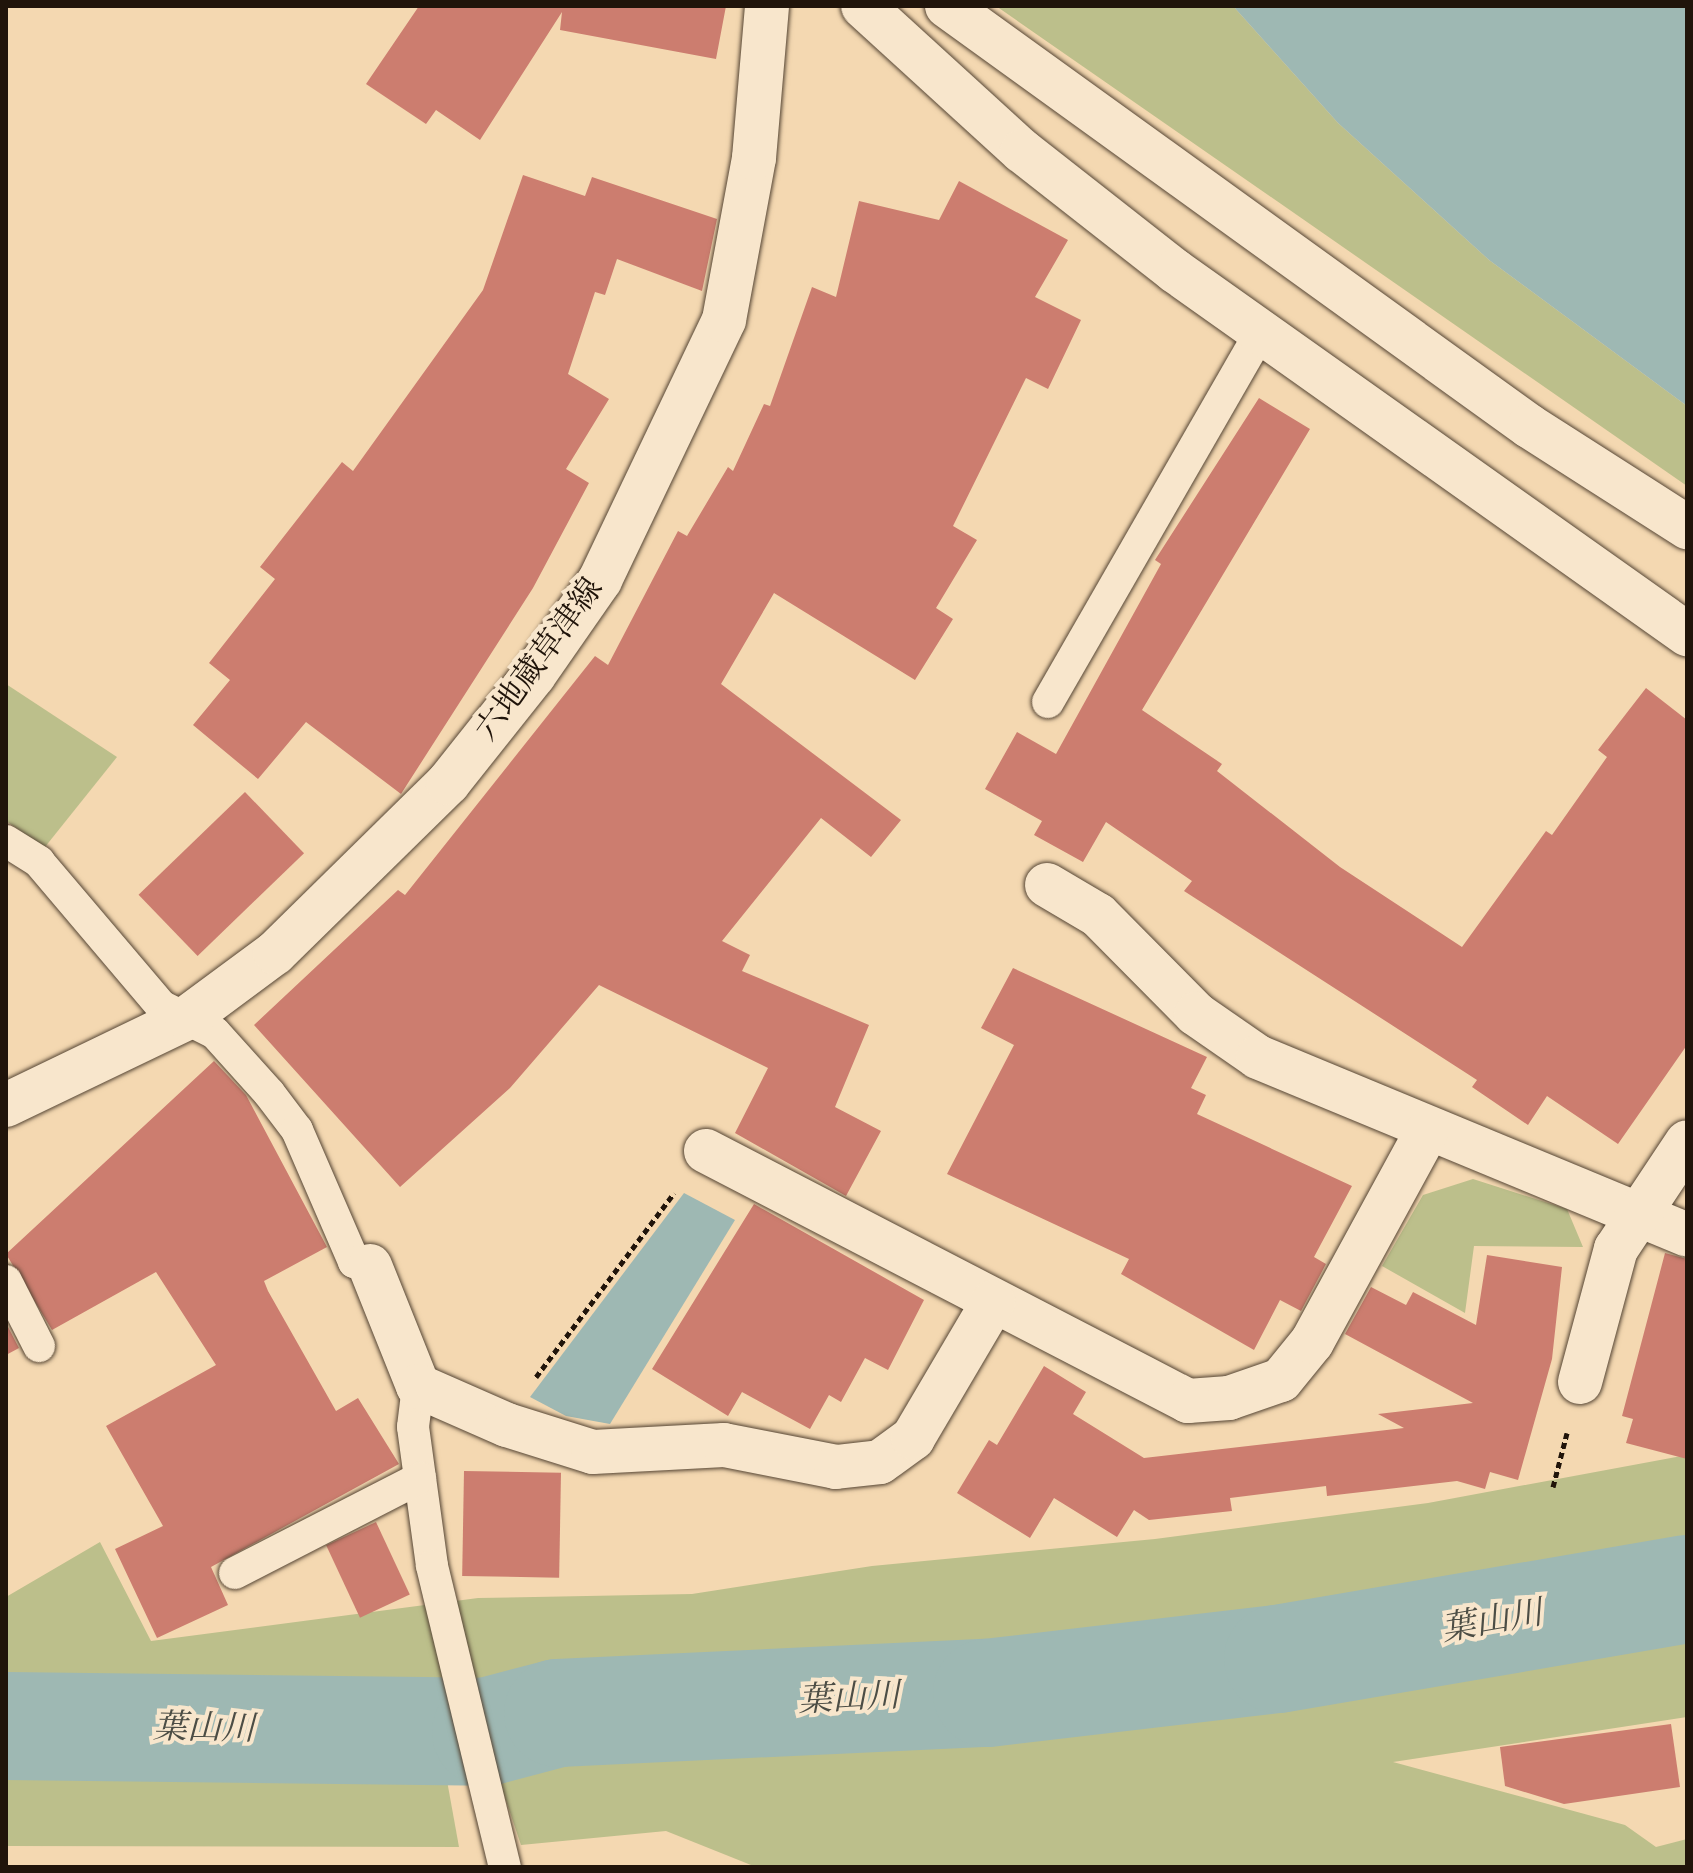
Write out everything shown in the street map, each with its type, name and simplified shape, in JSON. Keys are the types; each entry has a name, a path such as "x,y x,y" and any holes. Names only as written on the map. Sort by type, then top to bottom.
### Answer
{"street":[{"name":"六地蔵草津線","path":"6,1105 187,1018 275,953 448,783 600,580 724,320 745,219 767,6"},
{"path":"863,6 1022,151 1260,333 1687,634"},
{"path":"947,6 1529,426 1687,527"},
{"path":"1047,885 1098,915 1196,1014 1258,1057 1426,1133 1641,1212 1687,1235"},
{"path":"706,1151 1188,1401 1229,1398 1281,1380 1312,1342 1426,1133"},
{"path":"1580,1382 1616,1249 1687,1142"},
{"path":"370,1266 418,1386 502,1423 593,1452 724,1445 836,1467 880,1462 913,1438 993,1302"}],"lane":[{"path":"1048,702 1260,333"},
{"path":"6,841 39,862 161,1006 215,1033 297,1130 354,1262 370,1266"},
{"path":"6,1281 39,1346"},
{"path":"418,1386 413,1427 420,1478 475,1758 505,1867"},
{"path":"235,1573 420,1478"}],"path":[{"path":"502,1423 706,1151"}],"green space":[{"path":"996,6 1233,6 1338,123 1489,260 1687,406 1687,486"},
{"path":"6,684 117,757 45,847 6,821"},
{"path":"1473,1179 1567,1209 1583,1247 1474,1246 1465,1313 1382,1266 1423,1195"},
{"path":"1687,1455 1687,1542 1265,1616 837,1656 742,1674 477,1694 423,1685 379,1700 6,1696 6,1597 100,1542 151,1641 478,1598 692,1594 872,1566 1155,1539 1428,1503"},
{"path":"1687,1621 1687,1717 1393,1762 1625,1825 1656,1847 1687,1839 1687,1867 756,1867 666,1831 521,1845 494,1765 533,1745 719,1733 843,1737 1248,1697"},
{"path":"6,1755 411,1756 444,1764 459,1847 6,1846"}],"water":[{"path":"1233,6 1687,6 1687,406 1489,260 1338,123"},
{"path":"684,1193 735,1220 610,1424 566,1416 530,1397"}],"building":[{"path":"419,6 726,6 716,59 560,30 562,12 480,140 436,110 426,124 366,84"},
{"path":"523,175 585,196 592,177 717,219 702,291 617,259 605,295 595,292 568,374 609,399 566,469 589,483 533,588 401,794 306,722 258,779 193,725 230,680 209,663 275,579 260,567 342,462 353,471 483,290"},
{"path":"959,181 1068,240 1035,297 1081,320 1048,389 1026,378 953,526 977,540 936,608 953,619 915,680 774,593 721,684 901,820 871,857 821,818 722,941 750,955 742,971 869,1025 835,1107 881,1131 846,1196 735,1133 768,1068 599,985 510,1088 400,1187 254,1025 398,890 405,895 595,656 608,665 678,531 687,536 728,467 733,471 764,404 770,406 812,287 836,297 859,201 939,220"},
{"path":"1259,398 1310,429 1142,710 1222,764 1217,771 1340,867 1462,947 1546,831 1552,835 1607,757 1598,750 1646,688 1687,720 1687,1045 1618,1144 1547,1096 1528,1125 1472,1087 1477,1080 1184,891 1192,881 1106,822 1083,862 1034,835 1042,821 985,789 1017,732 1056,754 1161,564 1155,560"},
{"path":"245,792 304,853 198,956 139,895"},
{"path":"1013,968 1207,1057 1191,1088 1206,1095 1197,1114 1352,1186 1314,1257 1326,1264 1301,1311 1280,1300 1254,1350 1121,1274 1129,1259 947,1174 1014,1045 981,1028"},
{"path":"214,1061 246,1095 327,1247 264,1281 268,1291 336,1411 358,1398 399,1464 211,1567 228,1605 157,1638 115,1549 163,1526 106,1426 216,1365 156,1272 52,1330 6,1254"},
{"path":"754,1204 924,1300 888,1370 865,1358 841,1402 829,1395 810,1429 742,1392 728,1416 652,1369"},
{"path":"1665,1253 1687,1259 1687,1459 1626,1443 1633,1419 1622,1416"},
{"path":"1487,1255 1562,1267 1552,1359 1518,1480 1490,1472 1485,1489 1457,1481 1327,1496 1326,1486 1230,1498 1232,1511 1149,1520 1134,1510 1117,1537 1054,1498 1030,1538 957,1493 989,1440 997,1445 1044,1366 1086,1392 1073,1414 1144,1458 1404,1428 1378,1414 1473,1403 1345,1334 1371,1287 1406,1305 1413,1292 1476,1325"},
{"path":"6,1323 19,1348 6,1355"},
{"path":"464,1471 561,1473 559,1578 462,1576"},
{"path":"376,1522 410,1595 360,1618 326,1545"},
{"path":"1671,1724 1680,1787 1564,1804 1505,1786 1500,1747"}],"waterway":[{"name":"葉山川","path":"6,1726 486,1732 558,1713 987,1693 1278,1659 1687,1589"}]}
